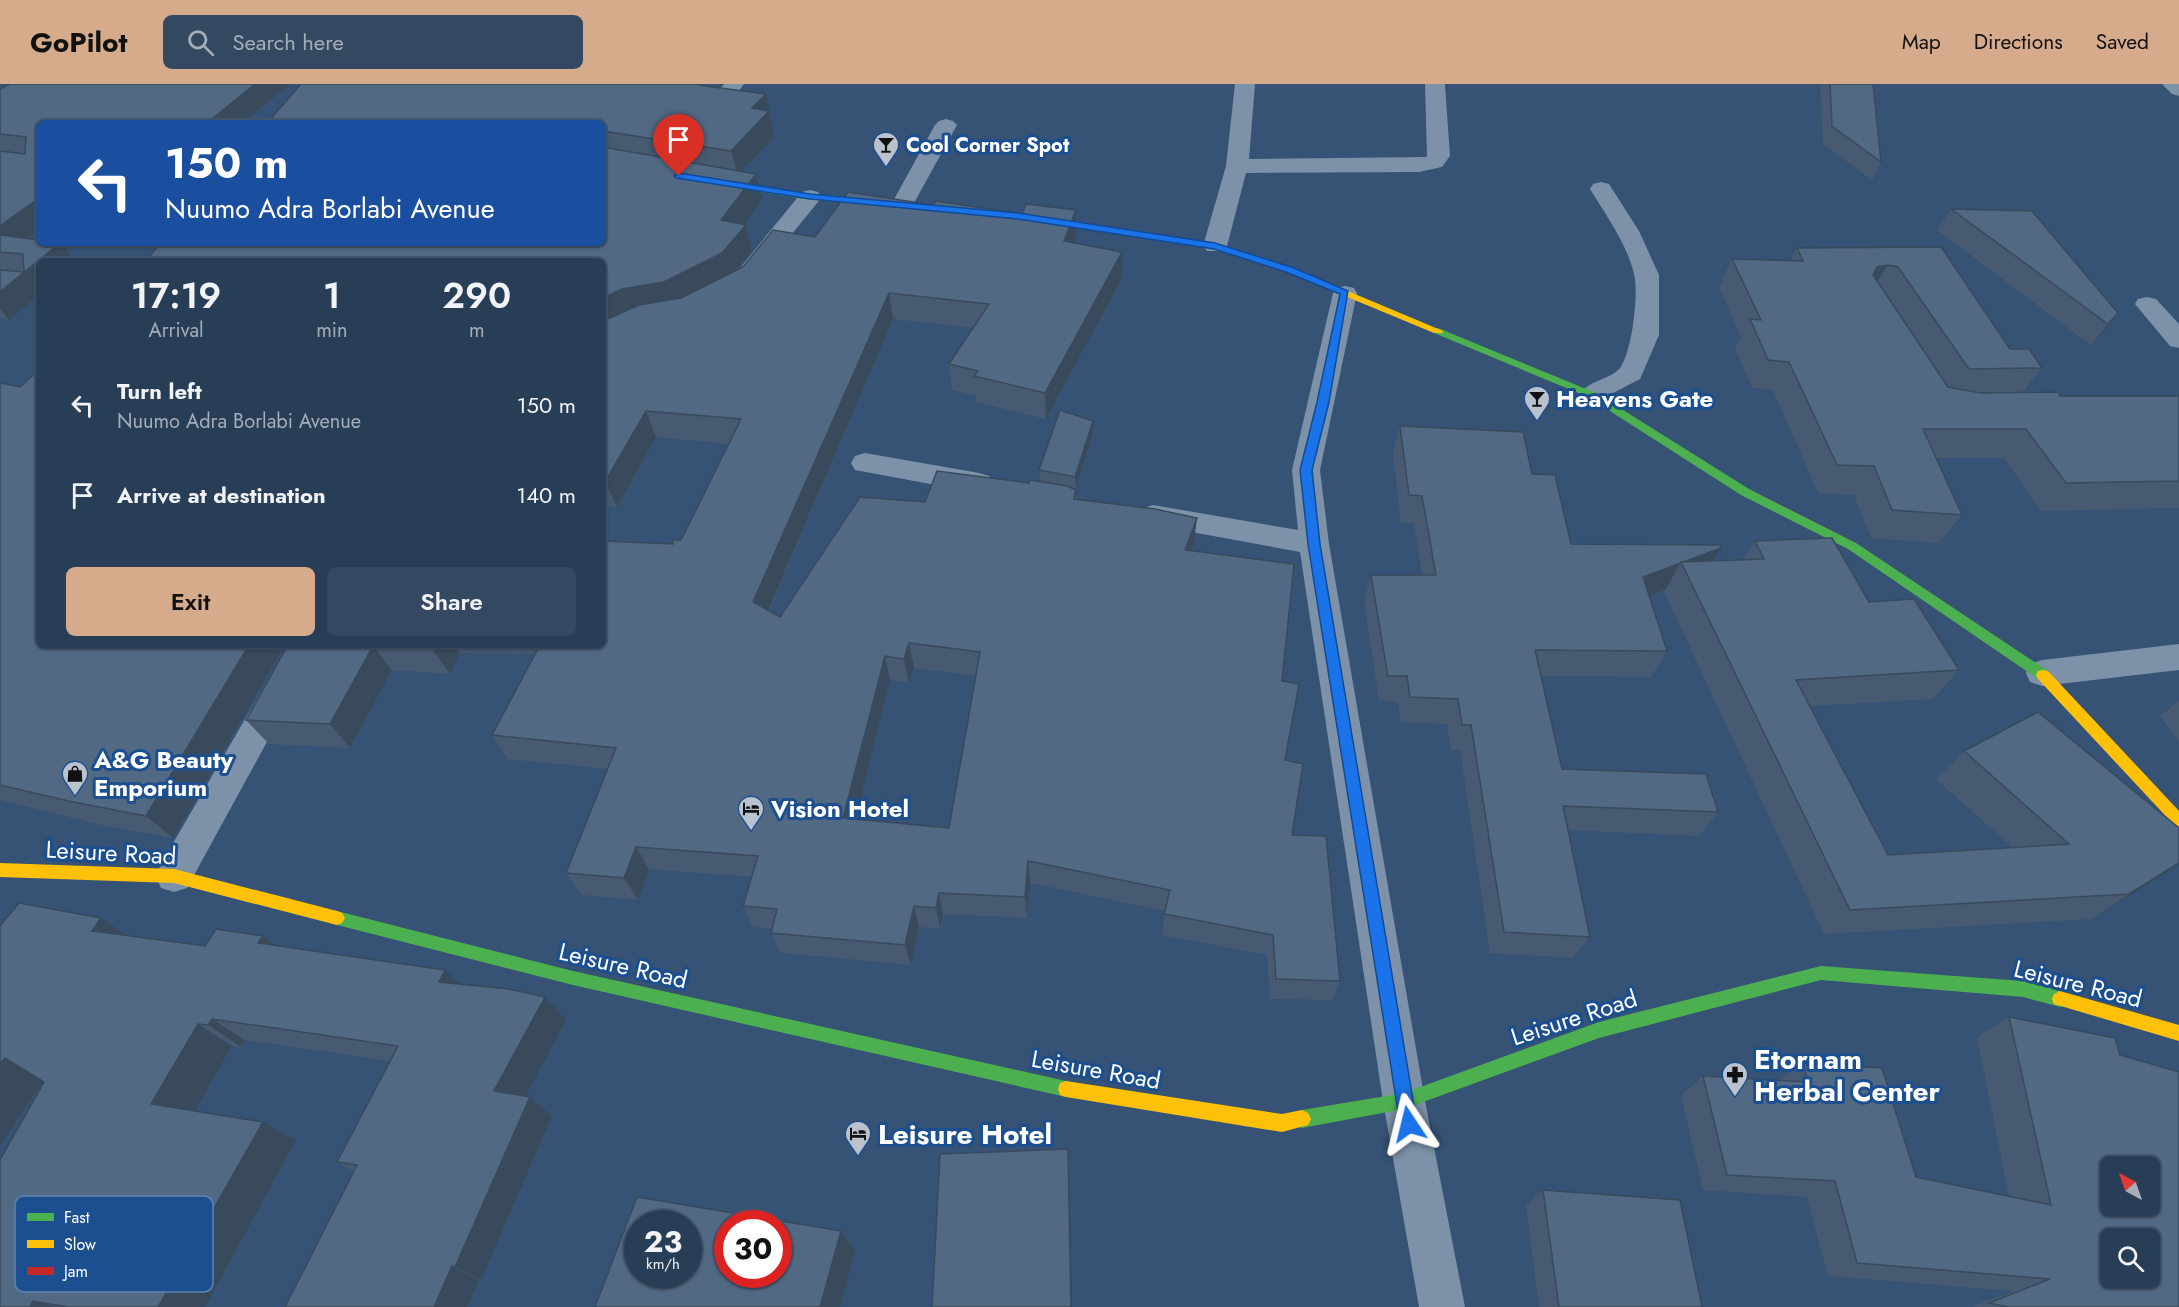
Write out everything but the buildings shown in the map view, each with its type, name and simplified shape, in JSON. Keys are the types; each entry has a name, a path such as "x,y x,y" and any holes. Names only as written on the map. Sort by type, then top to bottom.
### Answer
{"street":[{"path":"718,105 734,84"},
{"path":"1215,246 1237,166 1245,84"},
{"path":"1237,166 1419,165 1434,162 1439,156 1435,84"},
{"path":"2172,84 2179,90"},
{"path":"704,180 810,196 908,204 946,125"},
{"path":"1592,395 1631,372 1646,335 1647,275 1628,231 1601,189"},
{"path":"740,286 810,196"},
{"path":"1018,216 1215,246 1290,270 1592,395 1745,492 1852,546 2042,673 2179,821"},
{"path":"1345,293 1323,402 1306,470 1314,544 1404,1101 1442,1307"},
{"path":"2147,304 2179,340"},
{"path":"865,463 1003,488"},
{"path":"1130,510 1314,544"},
{"path":"174,876 302,648"},
{"path":"2042,673 2179,657"},
{"name":"Leisure Road","path":"0,870 174,876 573,978 1083,1093 1282,1123 1404,1101 1599,1030 1821,973 2023,989 2179,1033"}],"traffic: fast":[{"path":"714,182 810,197 886,202"},
{"path":"1438,331 1592,395 1745,492 1852,546 2043,675"},
{"path":"337,918 573,978 1066,1089"},
{"path":"1302,1119 1404,1101 1599,1030 1821,973 2023,989 2060,999"}],"traffic: slow":[{"path":"1252,258 1290,270 1438,331"},
{"path":"2043,675 2179,821"},
{"path":"0,870 174,876 337,918"},
{"path":"2060,999 2179,1033"},
{"path":"1066,1089 1282,1123 1302,1119"}],"traffic: jam":[{"path":"1033,218 1215,246 1252,258"}],"place":[{"name":"Cool Corner Spot","path":"886,168"},
{"name":"Heavens Gate","path":"1537,422"},
{"name":"A&G Beauty Emporium","path":"75,797"},
{"name":"Vision Hotel","path":"751,832"},
{"name":"Etornam Herbal Center","path":"1735,1098"},
{"name":"Leisure Hotel","path":"858,1157"}],"route":[{"path":"679,176 810,196 903,203 1018,216 1215,246 1290,270 1345,293 1323,402 1306,470 1314,544 1409,1124"}]}
